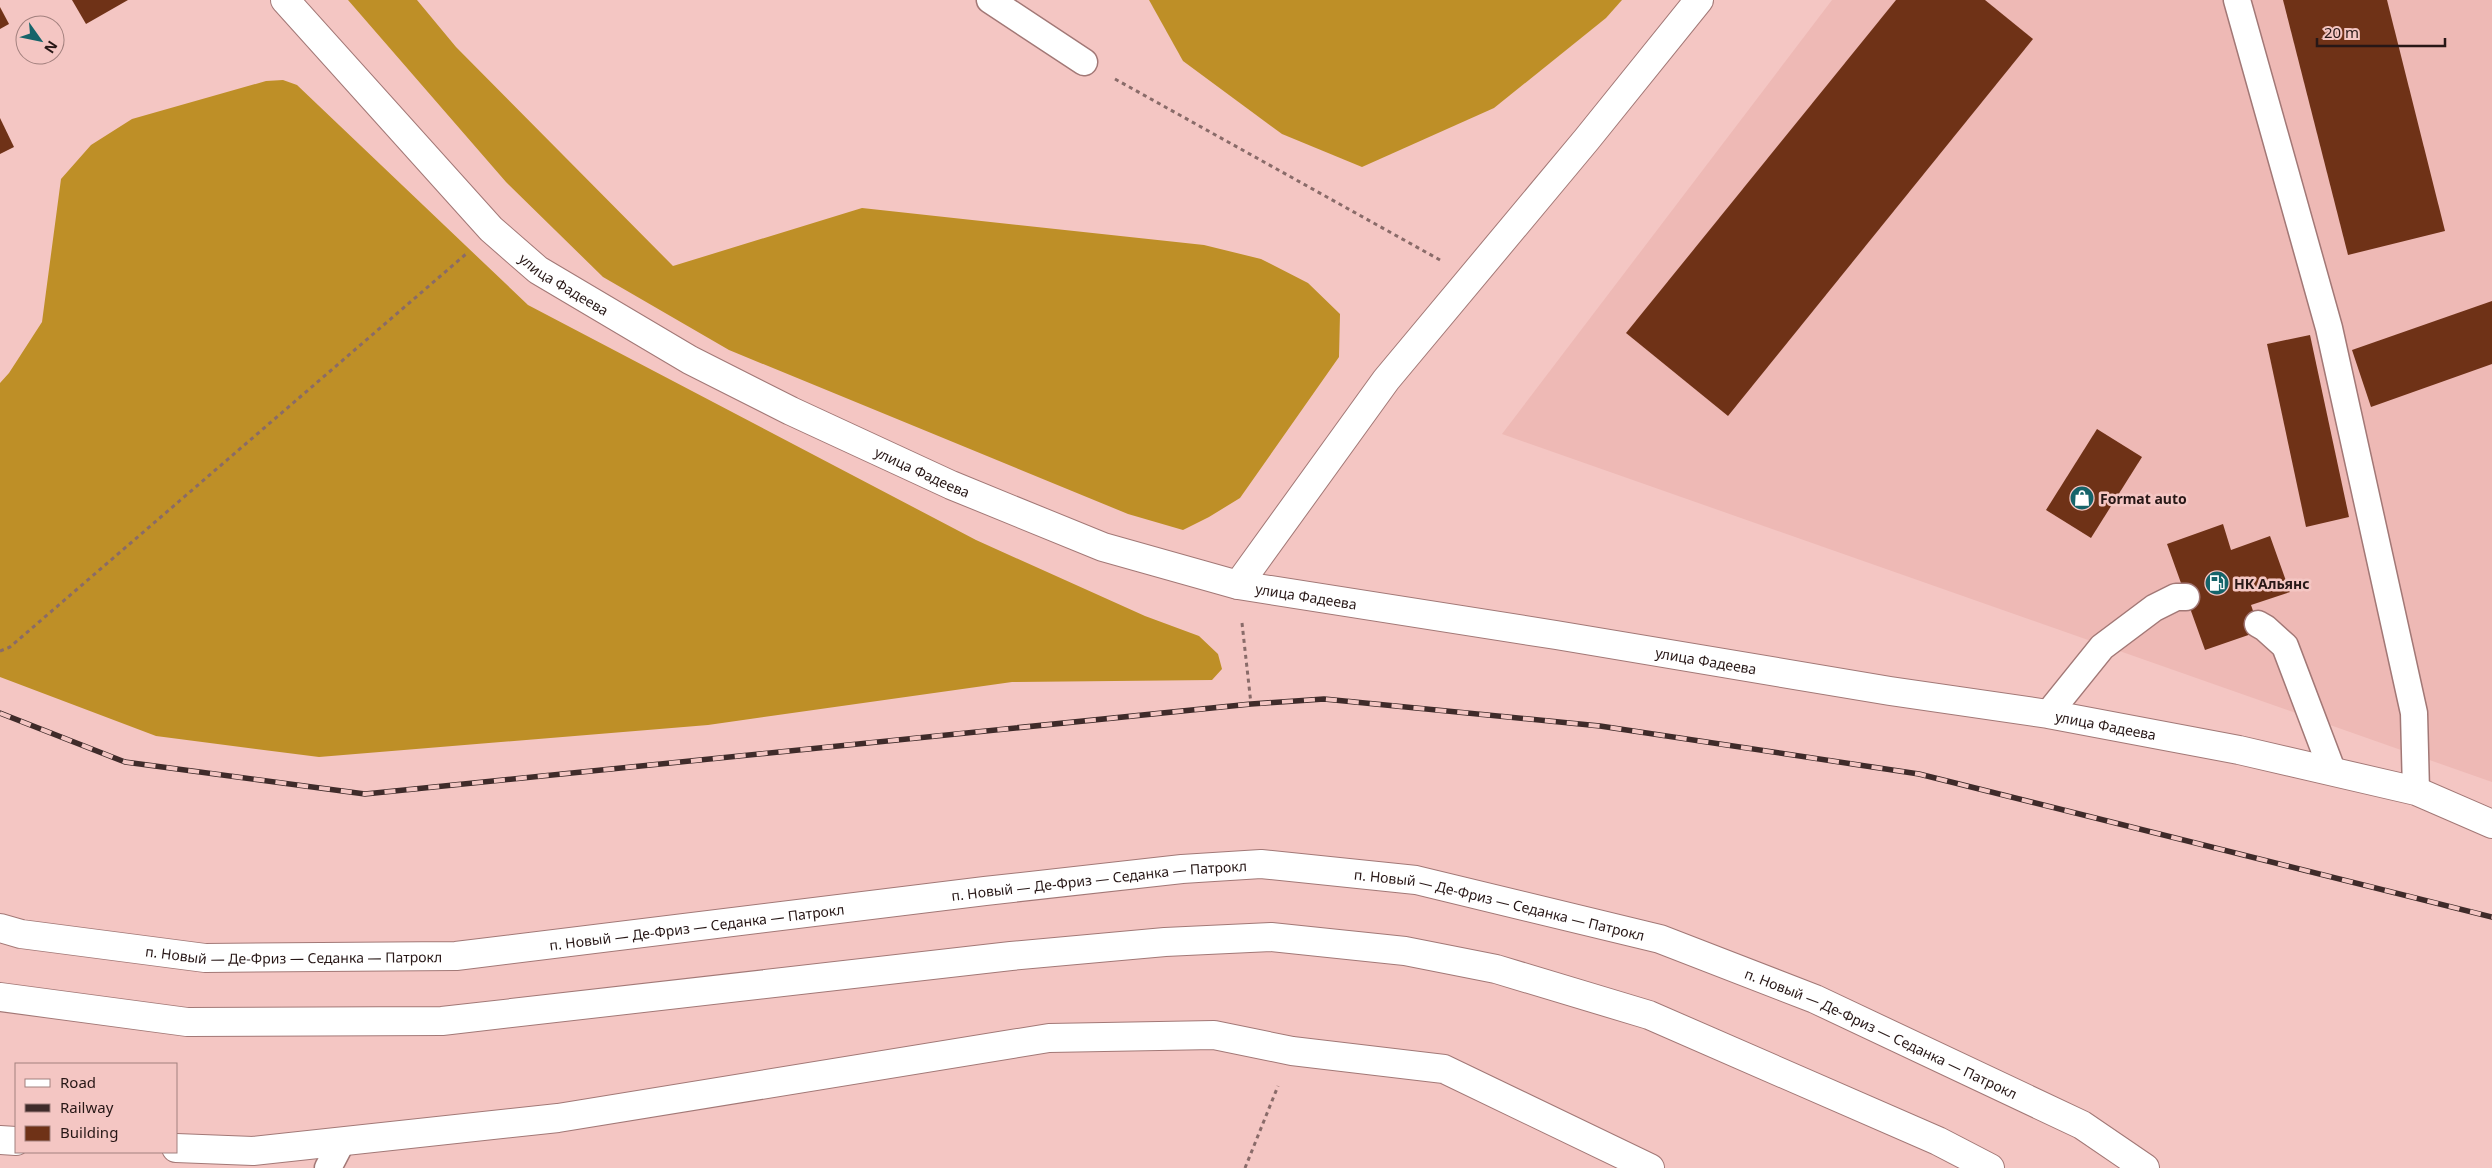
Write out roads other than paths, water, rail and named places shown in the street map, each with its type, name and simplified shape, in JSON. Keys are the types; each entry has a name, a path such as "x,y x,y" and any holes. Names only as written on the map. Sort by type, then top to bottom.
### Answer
{"main road":[{"name":"улица Фадеева","path":"285,0 491,229 538,270 690,360 791,412 951,485 1103,546 1238,585 1556,634 1890,691 2048,714 2332,770 2416,791 2492,824"},
{"path":"1238,585 1386,380 1587,139 1699,0"},
{"name":"п. Новый — Де-Фриз — Седанка — Патрокл","path":"0,928 21,934 205,958 456,956 985,891 1182,869 1261,864 1416,880 1660,939 1806,995 2082,1125 2145,1168"},
{"path":"0,997 188,1022 442,1021 1012,956 1165,942 1271,937 1405,951 1496,969 1649,1016 1938,1141 1990,1168"},
{"path":"178,1148 253,1151 341,1143 558,1118 1050,1038 1214,1035 1292,1051 1444,1069 1650,1168"},
{"path":"0,1140 15,1140"},
{"path":"1938,1141 1970,1168"}],"lane":[{"path":"990,0 1084,62"},
{"path":"2237,0 2329,328 2414,713 2416,791"},
{"path":"2048,714 2102,647 2154,608 2176,597 2186,597"},
{"path":"2258,624 2285,646 2332,770"},
{"path":"328,1168 341,1143"}],"railway":[{"path":"0,713 125,762 365,794 1251,704 1324,699 1600,726 1919,774 2492,917"}],"place":[{"name":"Format auto","path":"2082,498"},
{"name":"НК Альянс","path":"2217,583"}]}
